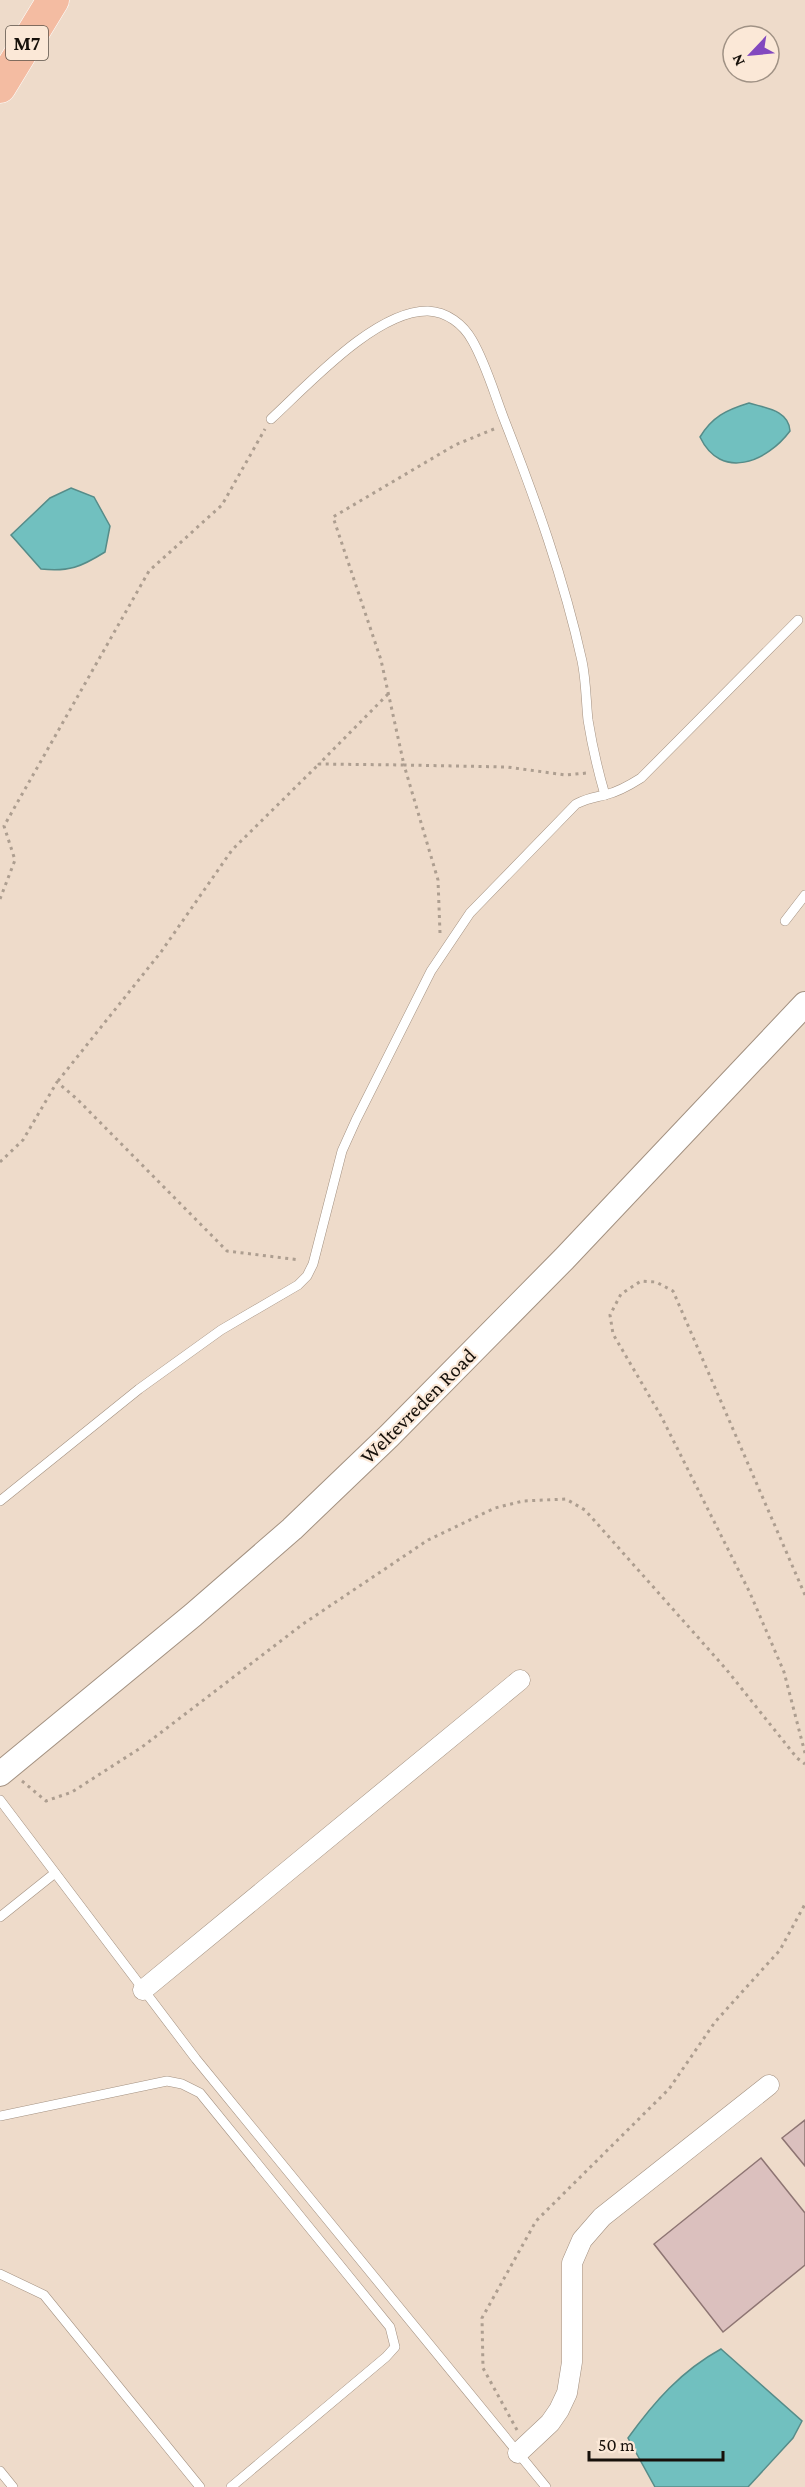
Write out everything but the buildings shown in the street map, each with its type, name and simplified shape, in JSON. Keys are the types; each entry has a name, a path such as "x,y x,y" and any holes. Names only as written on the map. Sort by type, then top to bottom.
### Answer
{"highway":[{"name":"M7","path":"0,87 53,0"}],"street":[{"name":"Weltevreden Road","path":"2,1767 193,1615 292,1529 389,1436 564,1259 805,1004"},
{"path":"143,1990 520,1680"},
{"path":"513,2447 550,2423 567,2393 572,2362 573,2263 582,2240 602,2217 769,2085"}],"lane":[{"path":"271,419 335,361 391,319 428,311 442,314 459,323 472,339 506,424 559,572 582,664 589,721 605,795"},
{"path":"0,1501 139,1389 221,1330 298,1286 307,1276 313,1264 342,1151 356,1120 441,954 470,914 576,804 589,797 605,795 627,787 641,777 798,620"},
{"path":"785,921 805,895"},
{"path":"0,1800 195,2059 546,2487"},
{"path":"0,1917 55,1873"},
{"path":"0,2116 167,2081 182,2084 200,2093 390,2327 395,2347 386,2357 231,2487"},
{"path":"0,2274 44,2295 200,2487"},
{"path":"0,2471 13,2487"}],"path":[{"path":"0,899 15,860 4,826 149,571 222,505 271,419"},
{"path":"441,954 438,880 404,765 381,660 333,517 455,445 506,424"},
{"path":"0,1162 23,1140 57,1082 161,952 232,850 388,694"},
{"path":"319,764 507,767 566,775 598,771"},
{"path":"57,1082 227,1251 303,1260 313,1264"},
{"path":"805,1595 673,1291 656,1282 641,1281 621,1294 615,1304 610,1315 614,1334 661,1416 750,1593 784,1672 805,1753"},
{"path":"2,1767 46,1801 72,1792 142,1747 303,1624 428,1540 495,1508 523,1501 553,1499 566,1499 585,1510 726,1669 797,1758 805,1764"},
{"path":"513,2447 518,2432 516,2424 483,2368 482,2318 536,2221 669,2089 716,2022 780,1950 805,1904"}],"water":[{"path":"749,403 781,414 789,424 790,431 769,451 757,458 732,463 720,459 709,451 700,437 709,424 720,415"},
{"path":"71,488 94,497 110,526 105,552 74,567 59,570 41,569 11,535 50,498"},
{"path":"721,2349 802,2421 793,2438 748,2487 655,2487 628,2438 669,2388 693,2367"}]}
